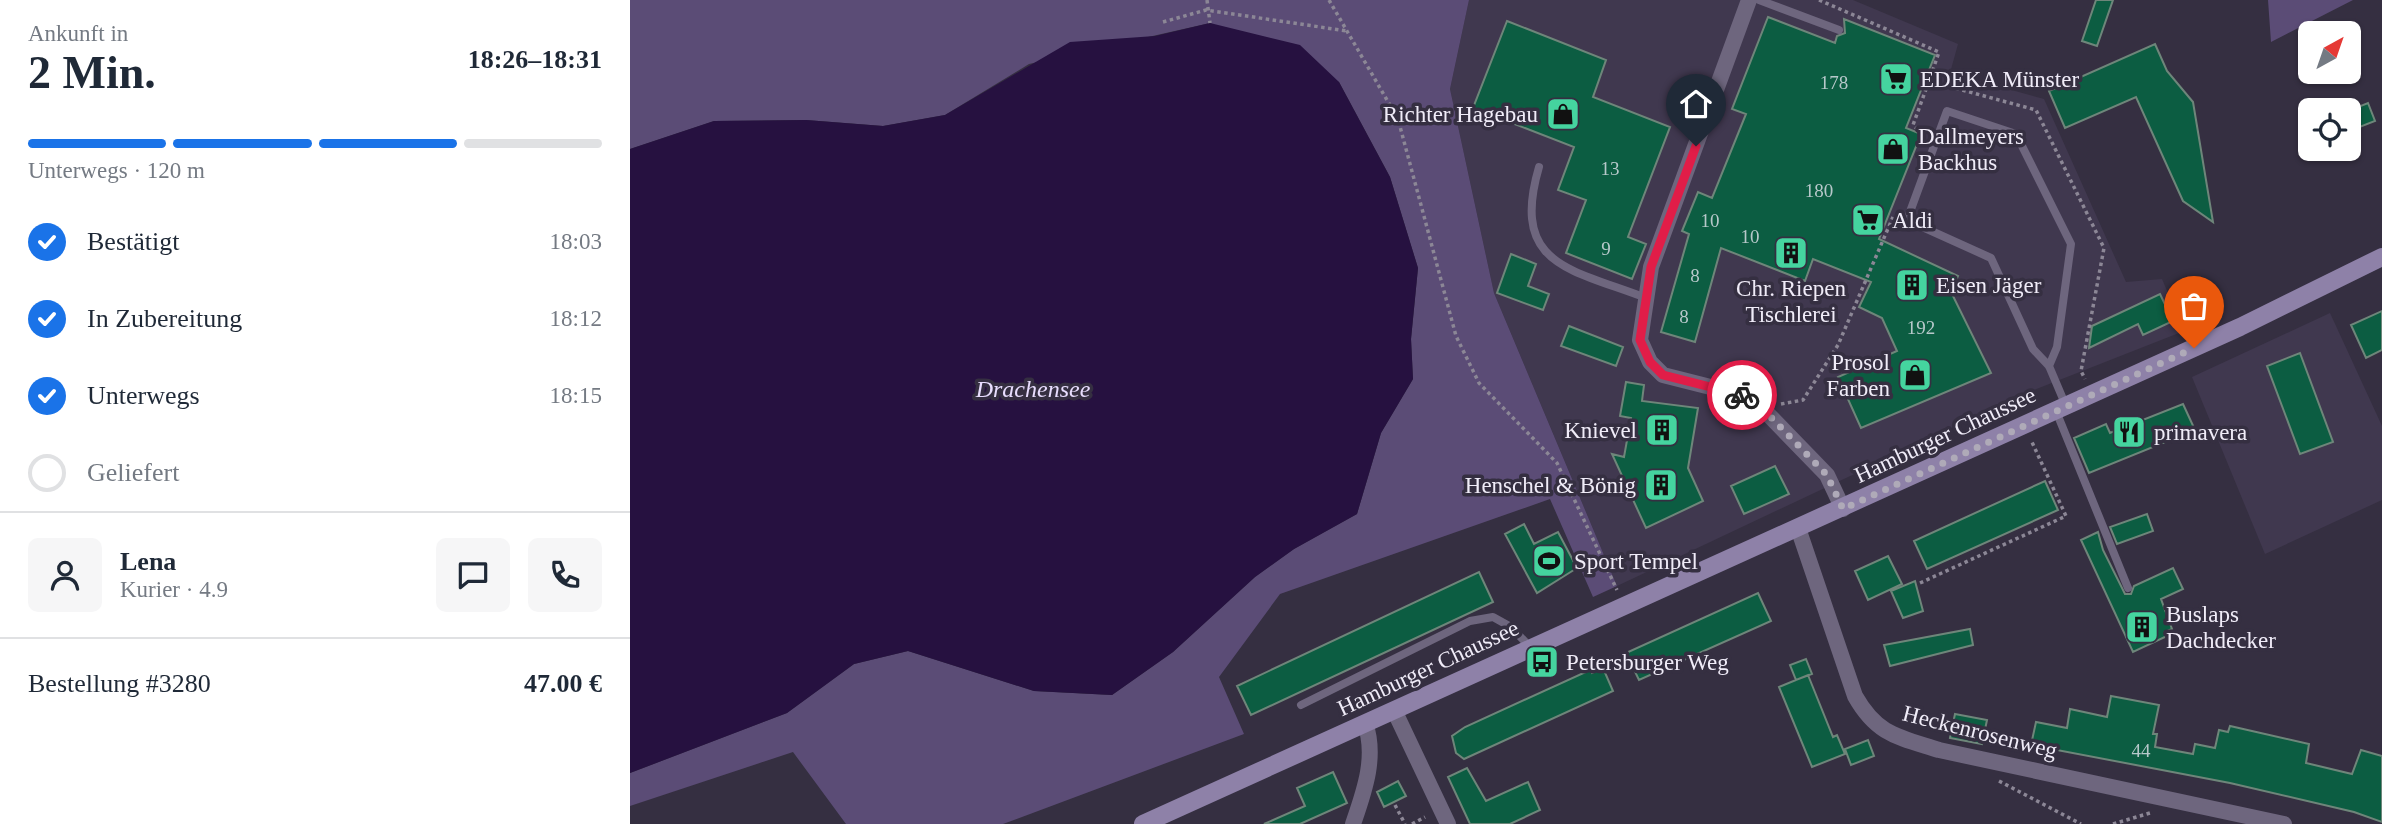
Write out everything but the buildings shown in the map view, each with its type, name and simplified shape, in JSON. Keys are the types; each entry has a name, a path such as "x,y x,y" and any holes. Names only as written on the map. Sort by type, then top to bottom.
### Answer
{"main road":[{"name":"Hamburger Chaussee","path":"1143,824 1624,603 1843,509 2243,326 2382,257"}],"street":[{"path":"1749,0 1651,267 1640,340 1650,362 1663,375 1742,395 1767,413 1827,475 1843,509"},
{"name":"Heckenrosenweg","path":"1798,528 1854,695 1867,716 1887,734 1939,750 2284,824"},
{"path":"1394,710 1448,824"},
{"path":"1353,824 1371,757 1366,723"}],"lane":[{"path":"1759,0 1839,30"},
{"path":"2049,366 2057,347 2071,244 2016,134 1947,111 1906,220 1991,258 2033,349 2049,366 2061,408 2128,588"},
{"path":"1539,167 1531,194 1530,212 1531,224 1541,249 1559,264 1646,298"},
{"path":"1301,705 1470,621 1493,617 1511,627 1531,648"}],"path":[{"path":"1207,0 1206,10 1210,23"},
{"path":"1329,0 1398,119 1456,336 1479,383 1558,463 1624,603"},
{"path":"1819,0 1939,52 1913,125 1924,132 1919,144"},
{"path":"1163,22 1206,10 1347,31"},
{"path":"1929,81 2036,110 2104,248 2081,371 2093,394"},
{"path":"1767,413 1783,402 1803,400 1838,345 1897,206"},
{"path":"1920,583 2066,516 2025,425"},
{"path":"2040,521 2043,527"},
{"path":"1996,541 1998,547"},
{"path":"1952,561 1954,567"},
{"path":"1998,781 2081,824"},
{"path":"1395,805 1405,824"}],"shaded area":[{"path":"630,0 1469,0 1450,89 1494,293 1617,586 1593,597 1550,499 1280,594 1219,677 1244,734 1003,824 846,824 793,752 630,806 630,773 787,713 854,664 908,651 1034,691 1112,695 1173,652 1255,577 1294,549 1357,514 1381,433 1413,379 1411,339 1418,268 1390,177 1339,82 1210,23 1029,64 945,115 883,126 806,120 714,121 630,149"},
{"path":"1469,0 1853,0 1958,44 1950,73 2044,99 2126,282 2162,279 2184,331 2024,394 1617,586 1494,293 1450,89"},
{"path":"2268,0 2353,0 2312,21 2298,21 2298,28 2271,42"},
{"path":"2330,313 2382,426 2382,500 2265,554 2192,377"}],"water":[{"name":"Drachensee","path":"1210,23 1300,45 1339,82 1390,177 1418,268 1411,339 1413,379 1381,433 1357,514 1294,549 1255,577 1173,652 1112,695 1034,691 908,651 854,664 787,713 630,773 630,149 714,121 806,120 883,126 945,115 1070,42 1155,36"}],"way so far":[{"path":"1742,395 1761,407 1827,475 1843,509 2194,348"}],"place":[{"name":"EDEKA Münster","path":"1896,79"},
{"name":"Richter Hagebau","path":"1563,114"},
{"name":"Dallmeyers Backhus","path":"1893,149"},
{"name":"Aldi","path":"1868,220"},
{"name":"Chr. Riepen Tischlerei","path":"1791,253"},
{"name":"Eisen Jäger","path":"1912,285"},
{"name":"Prosol Farben","path":"1915,375"},
{"name":"Knievel","path":"1662,430"},
{"name":"primavera","path":"2129,432"},
{"name":"Henschel & Bönig","path":"1661,485"},
{"name":"Sport Tempel","path":"1549,561"},
{"name":"Buslaps Dachdecker","path":"2142,627"},
{"name":"Petersburger Weg","path":"1542,662"}],"route":[{"path":"1696,146 1651,267 1640,340 1650,362 1663,375 1742,395"}]}
